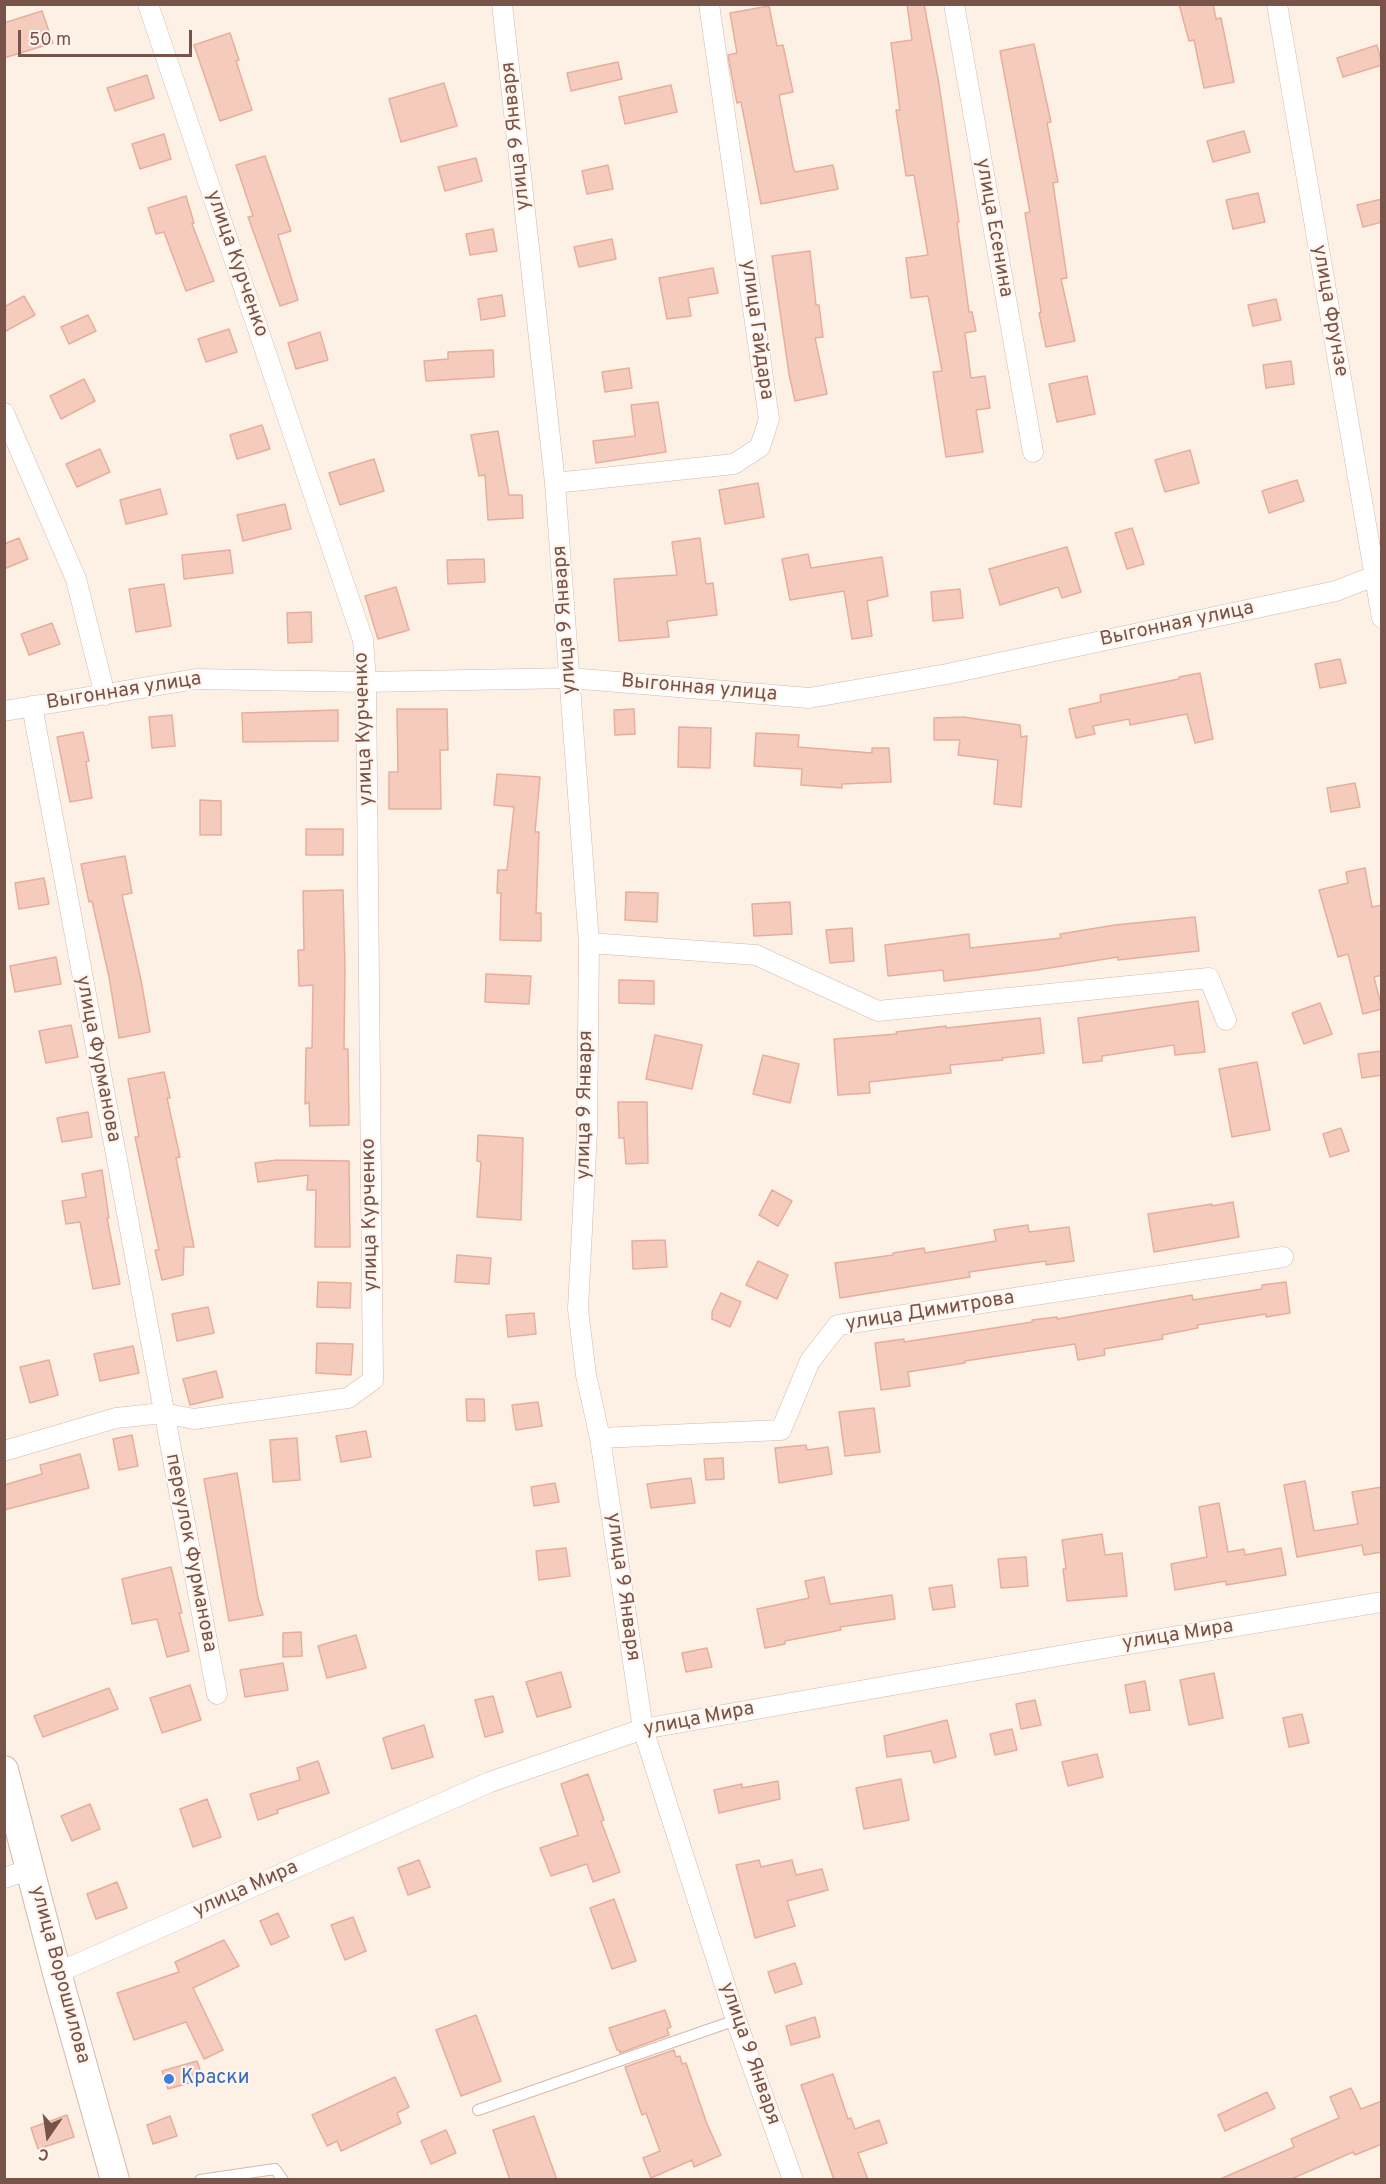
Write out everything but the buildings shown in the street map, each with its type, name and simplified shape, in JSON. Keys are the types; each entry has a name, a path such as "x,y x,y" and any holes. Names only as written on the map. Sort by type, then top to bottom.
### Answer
{"main road":[{"name":"улица Ворошилова","path":"4,1770 18,1874 57,1973 115,2180"}],"street":[{"name":"улица Курченко","path":"148,4 363,640 366,682 373,1380 348,1398 194,1419 163,1413"},
{"name":"улица 9 Января","path":"502,4 555,483 589,943 587,1131 578,1309 586,1375 600,1438 643,1729 736,2020 793,2180"},
{"name":"улица Гайдара","path":"555,483 734,464 760,447 769,419 708,4"},
{"name":"улица Есенина","path":"954,4 1033,452"},
{"name":"улица Фрунзе","path":"1277,4 1378,574 1382,618"},
{"path":"4,413 76,579 105,695"},
{"name":"Выгонная улица","path":"4,711 196,679 366,682 570,678 809,698 947,674 1336,591 1378,574"},
{"name":"улица Фурманова","path":"32,706 163,1413"},
{"path":"589,943 756,955 878,1011 1209,978 1226,1020"},
{"name":"улица Димитрова","path":"600,1438 781,1430 810,1361 838,1326 1283,1257"},
{"path":"4,1451 116,1418 163,1413"},
{"name":"переулок Фурманова","path":"163,1413 217,1694"},
{"name":"улица Мира","path":"57,1973 490,1782 643,1729 1382,1602"}],"lane":[{"path":"478,2110 736,2020"},
{"path":"200,2180 275,2169 284,2180"}],"place":[{"name":"Краски","path":"169,2079"}]}
